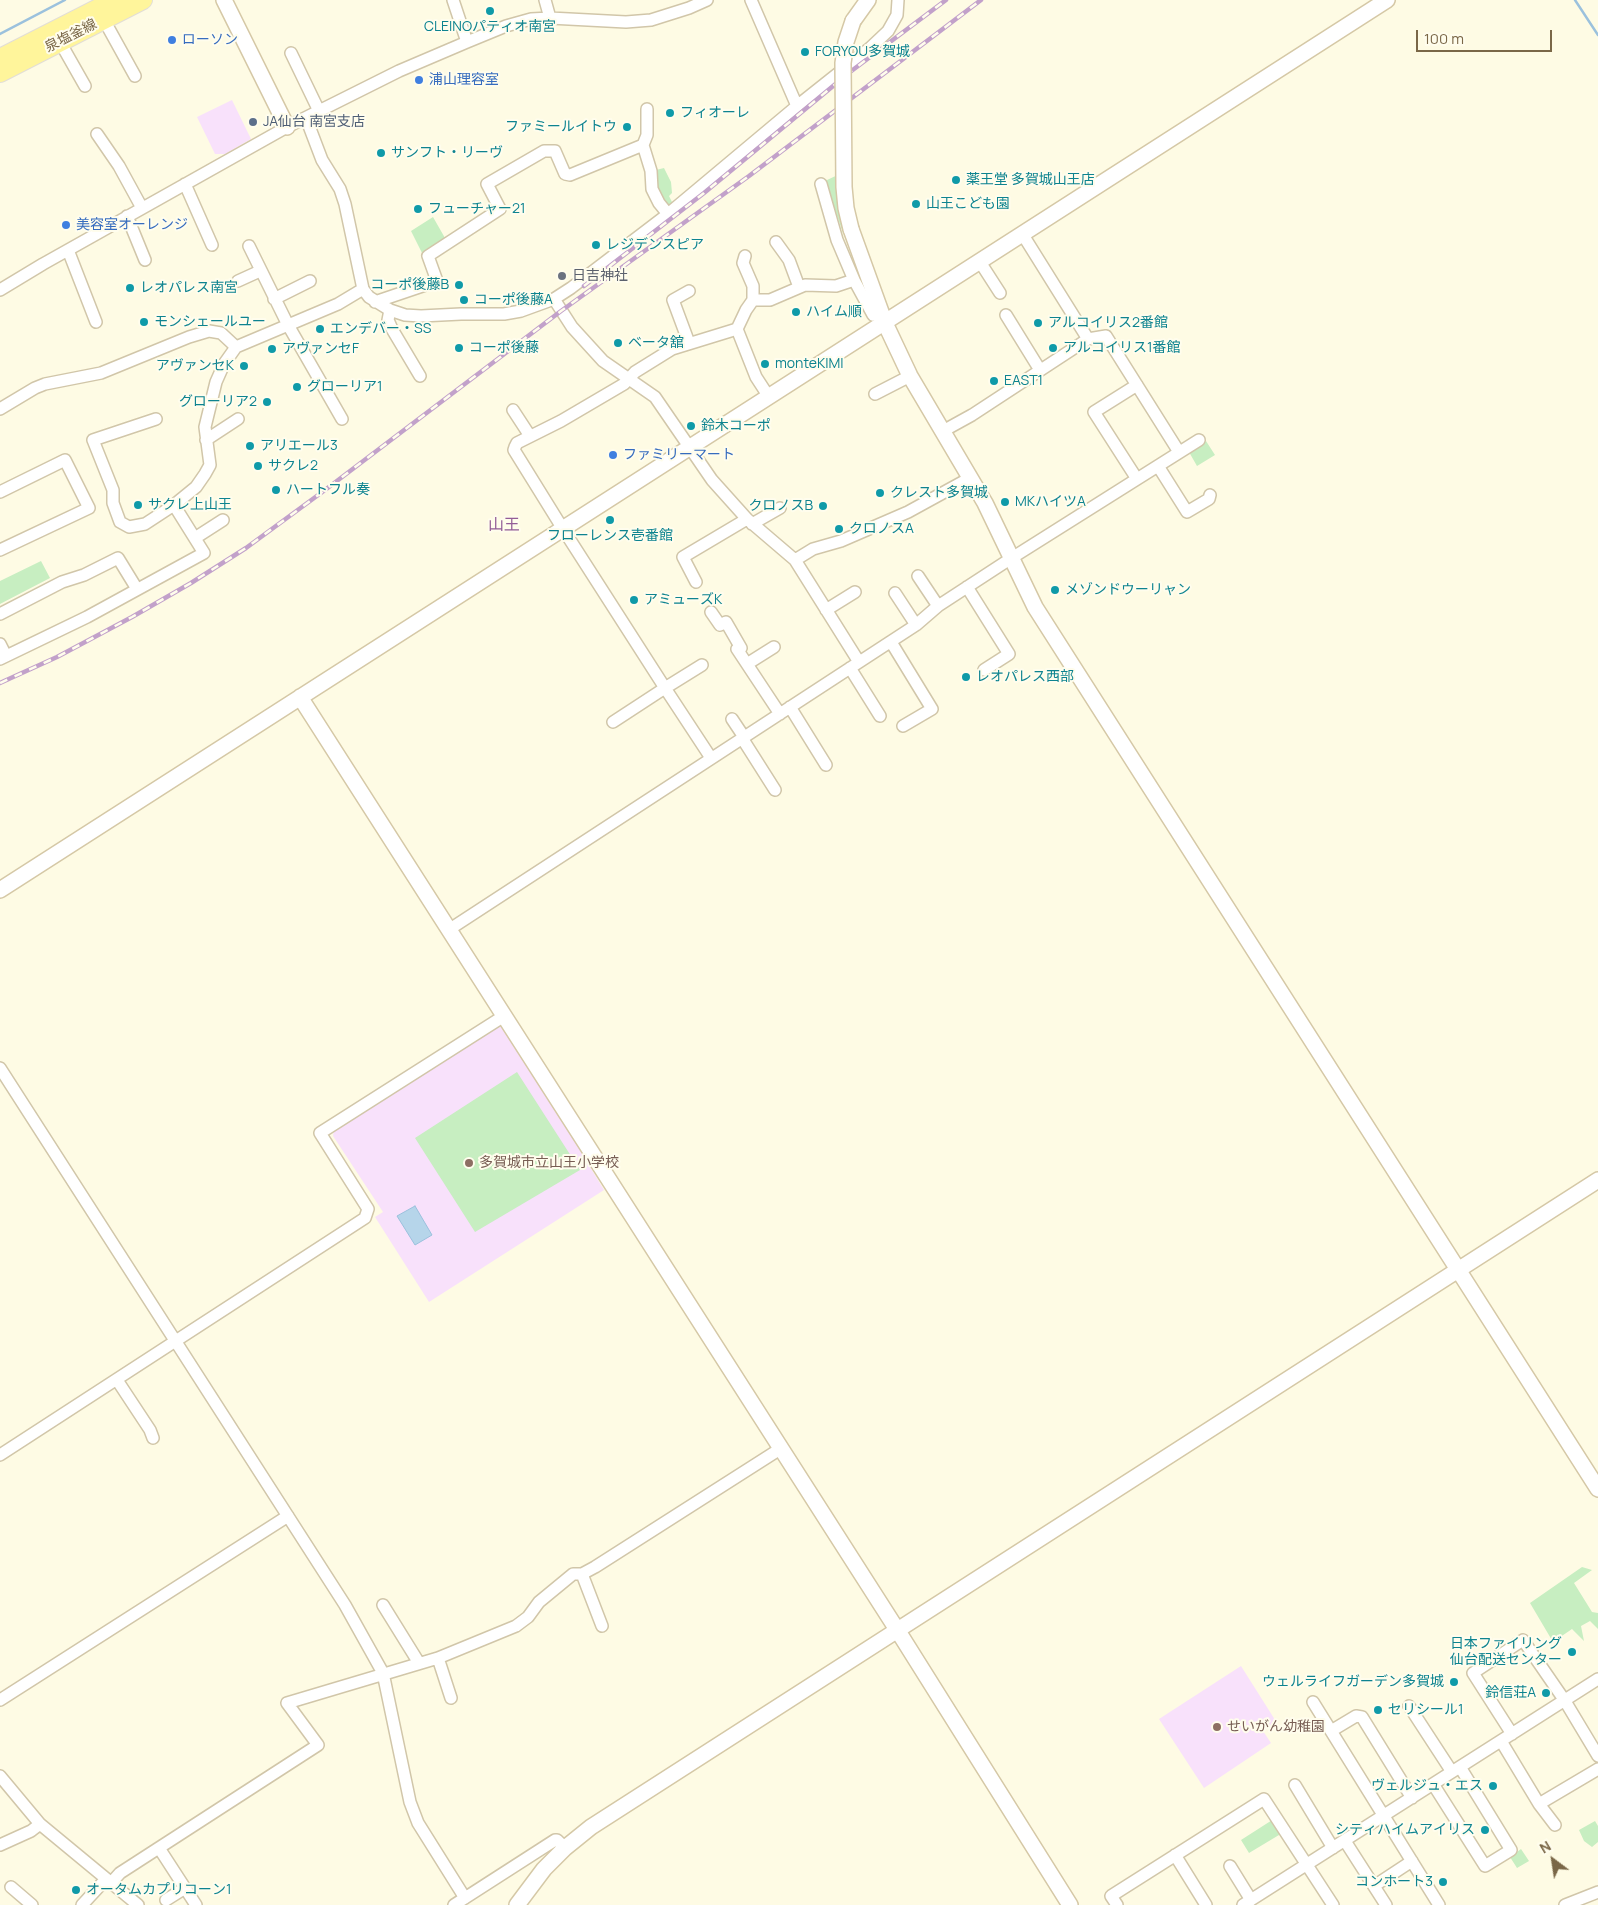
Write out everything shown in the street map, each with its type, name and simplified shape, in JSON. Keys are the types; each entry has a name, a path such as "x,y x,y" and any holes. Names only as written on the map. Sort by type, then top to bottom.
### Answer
{"main road":[{"name":"泉塩釜線","path":"0,58 114,0"},
{"name":"泉塩釜線","path":"0,73 143,0"}],"street":[{"path":"224,0 287,127"},
{"path":"453,0 467,42"},
{"path":"545,0 550,18"},
{"path":"0,290 127,216 287,127 398,71 506,26 531,19 550,18 626,22 651,20 707,0"},
{"path":"751,0 797,106"},
{"path":"868,0 853,21 846,42 844,63 844,187 846,208 851,229 883,317 910,376 998,528 1020,580 1035,607 1598,1489"},
{"path":"306,118 322,160 340,189 345,204 363,289 369,298 390,310 405,315 504,314 535,307 554,299 668,214 888,31 897,15 898,0"},
{"path":"0,890 769,398 883,317 980,262 1023,235 1387,0"},
{"path":"104,20 135,76"},
{"path":"60,42 85,86"},
{"path":"291,53 319,111"},
{"path":"647,109 647,135 643,145 650,171 652,190 668,214"},
{"path":"97,134 142,208"},
{"path":"376,302 437,281 428,256 500,209 487,184 544,151 555,151 565,174 570,175 643,145"},
{"path":"185,184 212,245"},
{"path":"821,184 837,240 854,280 873,315 883,317"},
{"path":"127,216 145,260"},
{"path":"1023,235 1088,339"},
{"path":"776,242 789,260 799,288"},
{"path":"249,246 288,325 342,419"},
{"path":"68,250 96,322"},
{"path":"745,256 742,263 753,286 754,300 746,310 737,329 756,377 769,398"},
{"path":"980,262 1000,293"},
{"path":"238,281 260,271"},
{"path":"754,300 770,300 805,285 836,286 854,280"},
{"path":"274,298 310,281"},
{"path":"156,419 93,440 113,490 112,503 120,522 129,527 145,524 174,505 196,487 210,465 205,428 216,382 224,364 236,347 338,304 363,289"},
{"path":"689,291 673,300 689,343"},
{"path":"554,299 572,327 603,361 655,397 712,480 749,522 795,560 826,610 880,716"},
{"path":"390,310 388,320 392,329 420,376"},
{"path":"1006,315 1040,370"},
{"path":"711,758 514,450 517,443 561,422 624,384 628,378 672,349 737,329"},
{"path":"0,410 45,384 101,372 208,331 221,333 236,347"},
{"path":"943,431 972,415 1088,339 1106,336 1179,452"},
{"path":"875,394 910,376"},
{"path":"1136,385 1094,412 1137,479"},
{"path":"513,410 530,436"},
{"path":"206,440 238,418"},
{"path":"450,928 916,625 938,606 967,587 1199,440"},
{"path":"0,492 65,460 89,508 0,550"},
{"path":"1158,466 1188,512 1209,499 1210,495"},
{"path":"795,560 813,550 841,541 908,512 970,478"},
{"path":"0,644 3,658 87,617 204,553 174,505"},
{"path":"696,582 683,557 780,508"},
{"path":"195,538 223,520"},
{"path":"0,614 62,582 84,575 118,558 137,590"},
{"path":"918,576 938,606"},
{"path":"967,587 1009,654 984,670"},
{"path":"826,610 855,592"},
{"path":"895,593 916,625"},
{"path":"712,612 720,625 726,622 741,648 738,649 780,714"},
{"path":"890,642 932,708 903,726"},
{"path":"747,664 774,647"},
{"path":"613,722 702,665"},
{"path":"300,697 450,928 504,1016 1070,1905"},
{"path":"790,707 826,765"},
{"path":"732,719 775,790"},
{"path":"0,1455 177,1342 365,1218 368,1209 320,1133 504,1016"},
{"path":"0,1068 345,1605 383,1673 410,1802 418,1823 465,1898"},
{"path":"517,1905 544,1869 591,1827 1598,1180"},
{"path":"117,1380 150,1430 153,1438"},
{"path":"82,1905 120,1873 318,1745 287,1702 438,1658 516,1626 528,1617 539,1602 573,1574 582,1574 595,1568 780,1449"},
{"path":"0,1700 288,1516"},
{"path":"582,1574 602,1626"},
{"path":"383,1606 420,1663"},
{"path":"1512,1734 1473,1673 1523,1640 1598,1756"},
{"path":"438,1658 451,1698"},
{"path":"1230,1866 1247,1902 1598,1679"},
{"path":"1313,1702 1439,1905"},
{"path":"1409,1706 1511,1850 1485,1866 1433,1784"},
{"path":"1331,1731 1356,1716 1362,1717 1412,1798"},
{"path":"1501,1741 1539,1804 1555,1825"},
{"path":"1539,1804 1598,1769"},
{"path":"0,1776 40,1824 138,1905"},
{"path":"1295,1785 1334,1848"},
{"path":"1116,1905 1111,1896 1264,1799 1333,1905"},
{"path":"0,1845 31,1831 40,1824"},
{"path":"454,1905 555,1840 566,1848"},
{"path":"1345,1840 1386,1905"},
{"path":"159,1848 196,1905"},
{"path":"1175,1855 1204,1902 1192,1905"},
{"path":"1374,1886 1412,1861"},
{"path":"11,1887 32,1905"},
{"path":"166,1900 185,1888"},
{"path":"1565,1905 1598,1892"}],"shaded area":[{"path":"232,100 251,139 225,154 215,154 197,117"},
{"name":"多賀城市立山王小学校","path":"496,1026 505,1027 604,1190 429,1302 375,1217 383,1212 333,1136 334,1129"},
{"name":"せいがん幼稚園","path":"1241,1666 1277,1723 1263,1731 1271,1743 1204,1788 1159,1719"}],"green space":[{"path":"664,168 671,182 672,193 669,196 673,204 669,208 663,201 656,182 656,170"},
{"path":"848,170 856,227 843,233 825,181"},
{"path":"433,217 445,238 422,253 411,231"},
{"path":"1206,441 1215,455 1197,466 1189,452"},
{"path":"41,561 50,578 0,604 0,581"},
{"path":"517,1072 580,1170 475,1232 415,1138"},
{"path":"1582,1567 1592,1570 1574,1583 1592,1612 1598,1613 1598,1629 1590,1621 1581,1626 1584,1641 1572,1629 1553,1642 1530,1603"},
{"path":"1280,1815 1289,1829 1249,1853 1241,1840"},
{"path":"1595,1821 1598,1826 1598,1842 1592,1847 1584,1841 1579,1830"},
{"path":"1521,1849 1529,1861 1517,1868 1510,1857"}],"water":[{"path":"415,1206 432,1235 415,1245 397,1216"}],"waterway":[{"path":"0,34 65,0"},
{"path":"1575,0 1598,35"}],"railway":[{"path":"584,286 704,193 850,72 946,0"},
{"path":"0,683 57,657 132,617 246,548 561,311 749,176 981,0"}],"place":[{"name":"CLEINOパティオ南宮","path":"490,11"},
{"name":"ローソン","path":"172,40"},
{"name":"FORYOU多賀城","path":"805,52"},
{"name":"浦山理容室","path":"419,80"},
{"name":"フィオーレ","path":"670,113"},
{"name":"JA仙台 南宮支店","path":"253,122"},
{"name":"ファミールイトウ","path":"627,127"},
{"name":"サンフト・リーヴ","path":"381,153"},
{"name":"薬王堂 多賀城山王店","path":"956,180"},
{"name":"山王こども園","path":"916,204"},
{"name":"フューチャー21","path":"418,209"},
{"name":"美容室オーレンジ","path":"66,225"},
{"name":"レジデンスピア","path":"596,245"},
{"name":"日吉神社","path":"562,276"},
{"name":"コーポ後藤B","path":"459,285"},
{"name":"レオパレス南宮","path":"130,288"},
{"name":"コーポ後藤A","path":"464,300"},
{"name":"ハイム順","path":"796,312"},
{"name":"モンシェールユー","path":"144,322"},
{"name":"アルコイリス2番館","path":"1038,323"},
{"name":"エンデバー・SS","path":"320,329"},
{"name":"ベータ舘","path":"618,343"},
{"name":"コーポ後藤","path":"459,348"},
{"name":"アルコイリス1番館","path":"1053,348"},
{"name":"アヴァンセF","path":"272,349"},
{"name":"monteKIMI","path":"765,364"},
{"name":"アヴァンセK","path":"244,366"},
{"name":"EAST1","path":"994,381"},
{"name":"グローリア1","path":"297,387"},
{"name":"グローリア2","path":"267,402"},
{"name":"鈴木コーポ","path":"691,426"},
{"name":"アリエール3","path":"250,446"},
{"name":"ファミリーマート","path":"613,455"},
{"name":"サクレ2","path":"258,466"},
{"name":"ハートフル奏","path":"276,490"},
{"name":"クレスト多賀城","path":"880,493"},
{"name":"MKハイツA","path":"1005,502"},
{"name":"サクレ上山王","path":"138,505"},
{"name":"クロノスB","path":"823,506"},
{"name":"フローレンス壱番館","path":"610,520"},
{"name":"クロノスA","path":"839,529"},
{"name":"メゾンドウーリャン","path":"1055,590"},
{"name":"アミューズK","path":"634,600"},
{"name":"レオパレス西部","path":"966,677"},
{"name":"多賀城市立山王小学校","path":"469,1163"},
{"name":"日本ファイリング 仙台配送センター","path":"1572,1652"},
{"name":"ウェルライフガーデン多賀城","path":"1454,1682"},
{"name":"鈴信荘A","path":"1546,1693"},
{"name":"セリシール1","path":"1378,1710"},
{"name":"せいがん幼稚園","path":"1217,1727"},
{"name":"ヴェルジュ・エス","path":"1493,1786"},
{"name":"シティハイムアイリス","path":"1485,1830"},
{"name":"コンホート3","path":"1443,1882"},
{"name":"オータムカプリコーン1","path":"76,1890"}],"district":[{"name":"山王","path":"504,526"}]}
